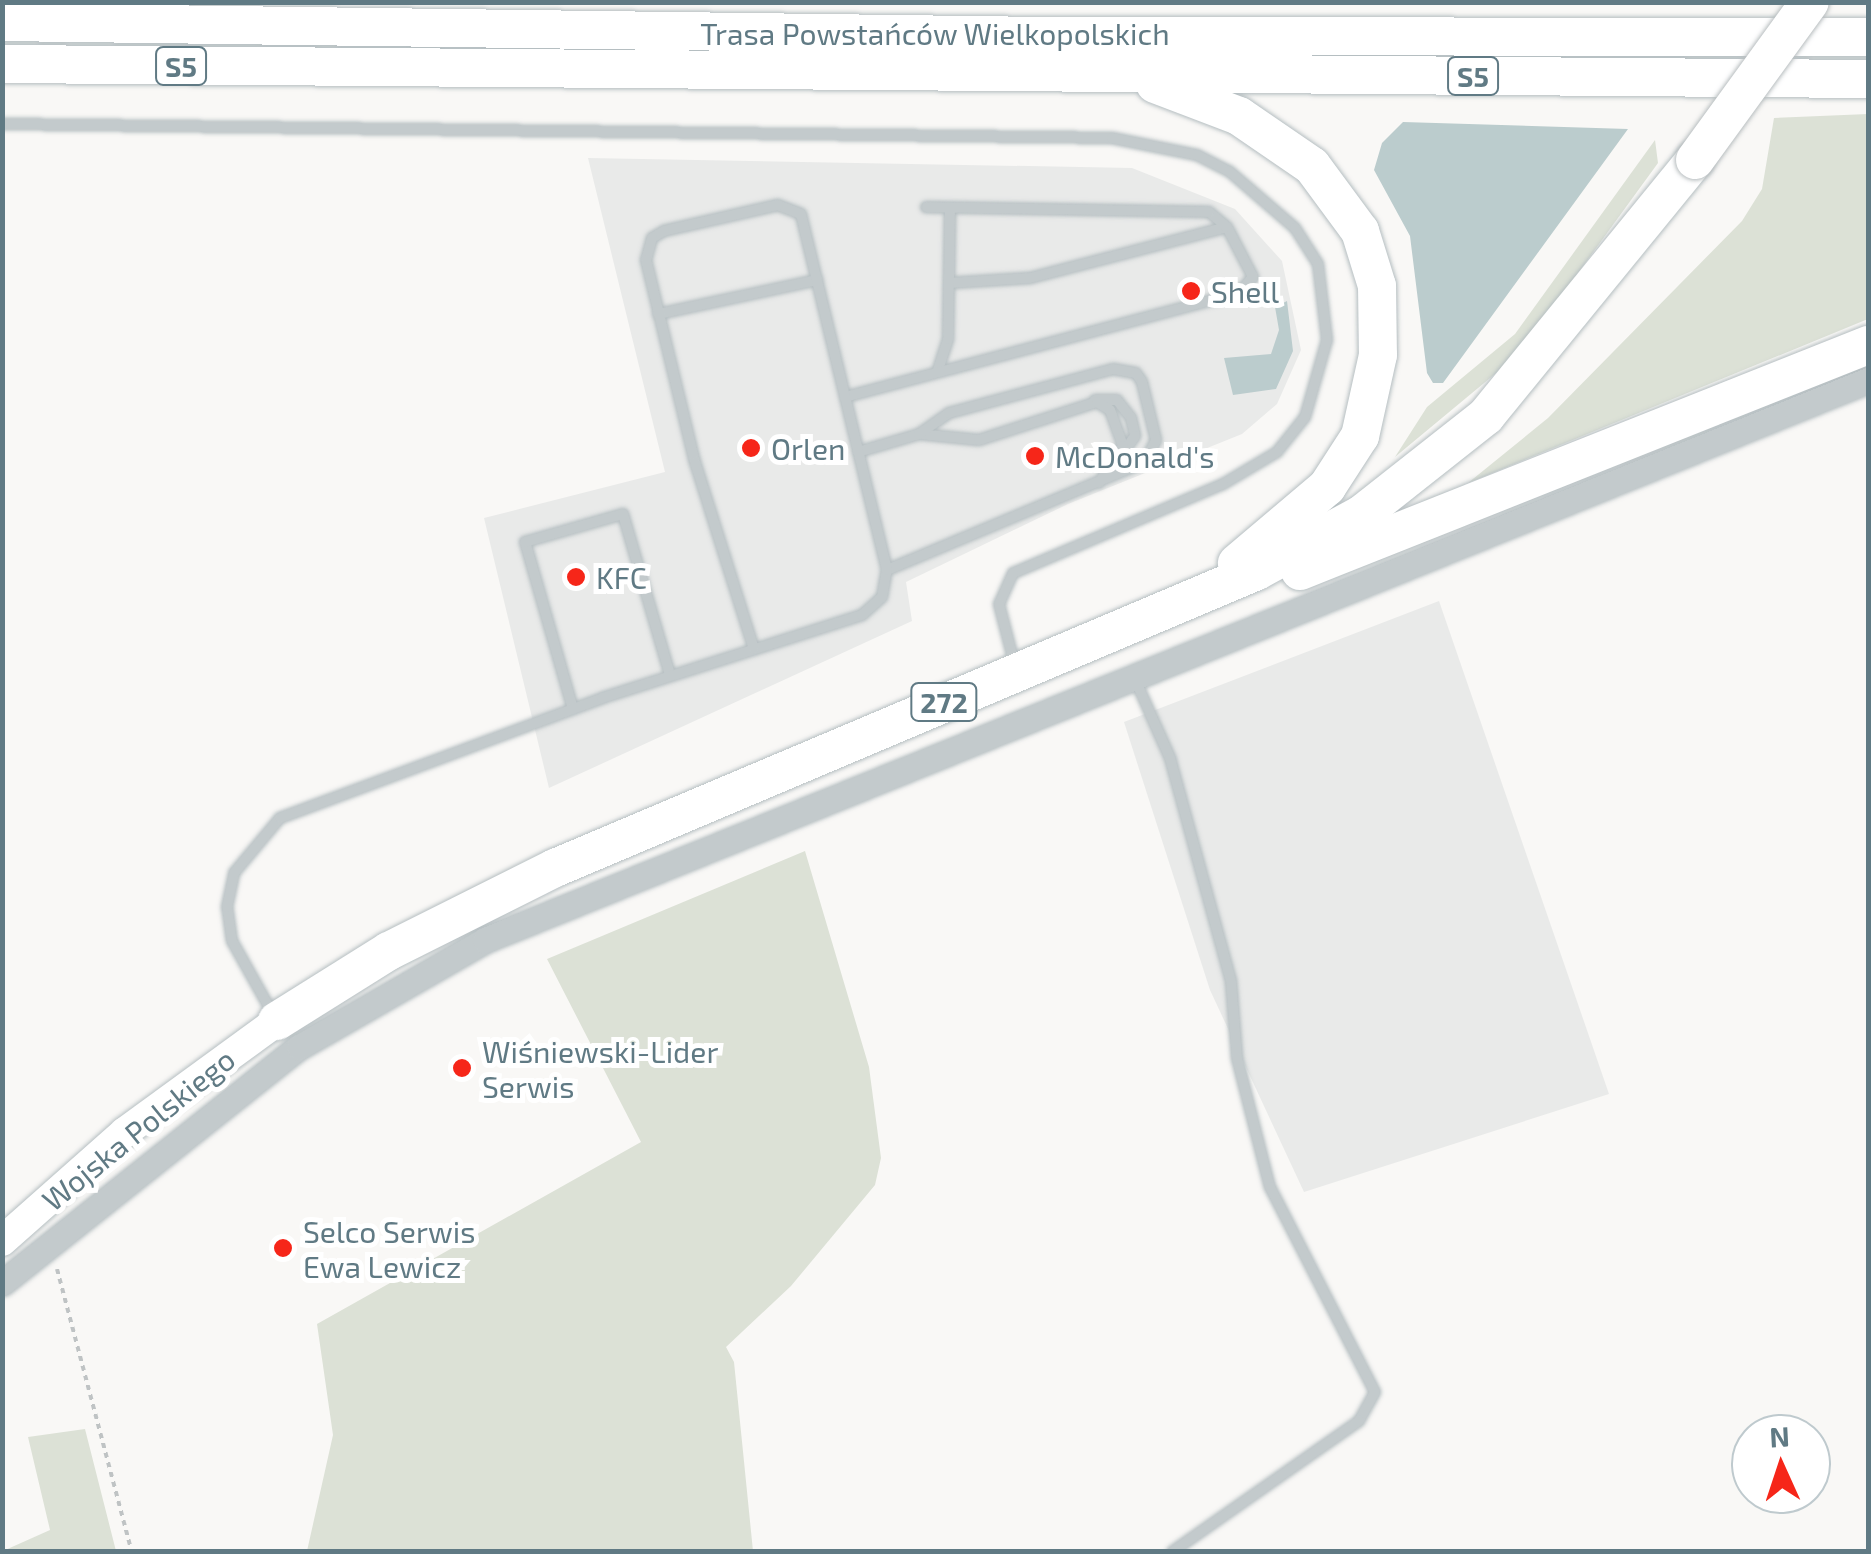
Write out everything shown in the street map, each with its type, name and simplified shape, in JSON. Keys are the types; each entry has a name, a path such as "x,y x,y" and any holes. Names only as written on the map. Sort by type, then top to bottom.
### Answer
{"highway":[{"path":"1196,596 1362,514 1486,416 1695,160 1810,2"},
{"name":"Trasa Powstańców Wielkopolskich","path":"2,22 1039,36 1868,37"},
{"name":"Trasa Powstańców Wielkopolskich","path":"2,64 1868,79"},
{"path":"1077,74 1161,85 1278,139 1340,197 1372,258 1382,319 1373,400 1360,436 1327,487 1196,596"},
{"path":"1196,596 1260,587 1868,345"},
{"name":"272","path":"277,1021 388,950 555,868 1196,596"}],"main road":[{"name":"Wojska Polskiego","path":"2,1241 125,1132 277,1021"}],"street":[{"path":"2,1283 299,1047 418,974 656,867 1868,380"}],"lane":[{"path":"2,124 1112,138 1170,148 1229,171 1296,228 1318,264 1327,340 1304,417 1276,452 1223,484 1013,573 999,604 1017,671"},
{"path":"277,1021 232,941 227,907 234,873 253,843 280,818 670,675 754,649 862,615 882,597 887,570 801,214 792,206 713,218 652,238 646,260 695,462 754,649"},
{"path":"845,397 1033,344 1239,293 1253,271 1228,226 1198,209 926,208"},
{"path":"938,370 948,339 950,208"},
{"path":"949,283 1030,278 1228,226"},
{"path":"658,314 817,280"},
{"path":"858,452 918,434 949,413 1113,369 1130,371 1142,382 1154,448 1137,468 887,570"},
{"path":"918,434 979,440 1081,402 1111,398 1124,405 1135,436 1098,484"},
{"path":"574,709 525,542 623,514 670,675"},
{"path":"1132,673 1170,758 1216,925 1231,981 1237,1058 1270,1187 1376,1392 1359,1421 1172,1552"}],"path":[{"path":"42,1249 60,1274 132,1552"}],"shaded area":[{"path":"1868,114 1868,319 1468,483 1548,418 1742,221 1762,189 1774,118"},
{"path":"1403,122 1628,129 1443,383 1433,383 1427,373 1410,236 1374,170 1382,143"},
{"path":"1655,140 1658,163 1519,354 1395,457 1427,407 1515,334"},
{"path":"588,158 1132,168 1235,209 1282,261 1301,350 1277,404 1242,434 1068,504 906,582 912,621 549,788 484,518 665,472"},
{"path":"1287,301 1293,351 1276,389 1233,395 1224,358 1271,354 1279,330 1275,307"},
{"path":"1439,601 1609,1094 1304,1192 1210,990 1124,722"},
{"path":"805,851 869,1067 881,1158 875,1185 791,1286 726,1347 734,1362 753,1551 307,1551 333,1435 317,1324 641,1142 547,959"},
{"path":"85,1429 116,1551 3,1551 50,1530 28,1437"}],"place":[{"name":"Shell","path":"1191,291"},
{"name":"Orlen","path":"751,448"},
{"name":"McDonald's","path":"1035,456"},
{"name":"KFC","path":"576,577"},
{"name":"Wiśniewski-Lider Serwis","path":"462,1068"},
{"name":"Selco Serwis Ewa Lewicz","path":"283,1248"}]}
